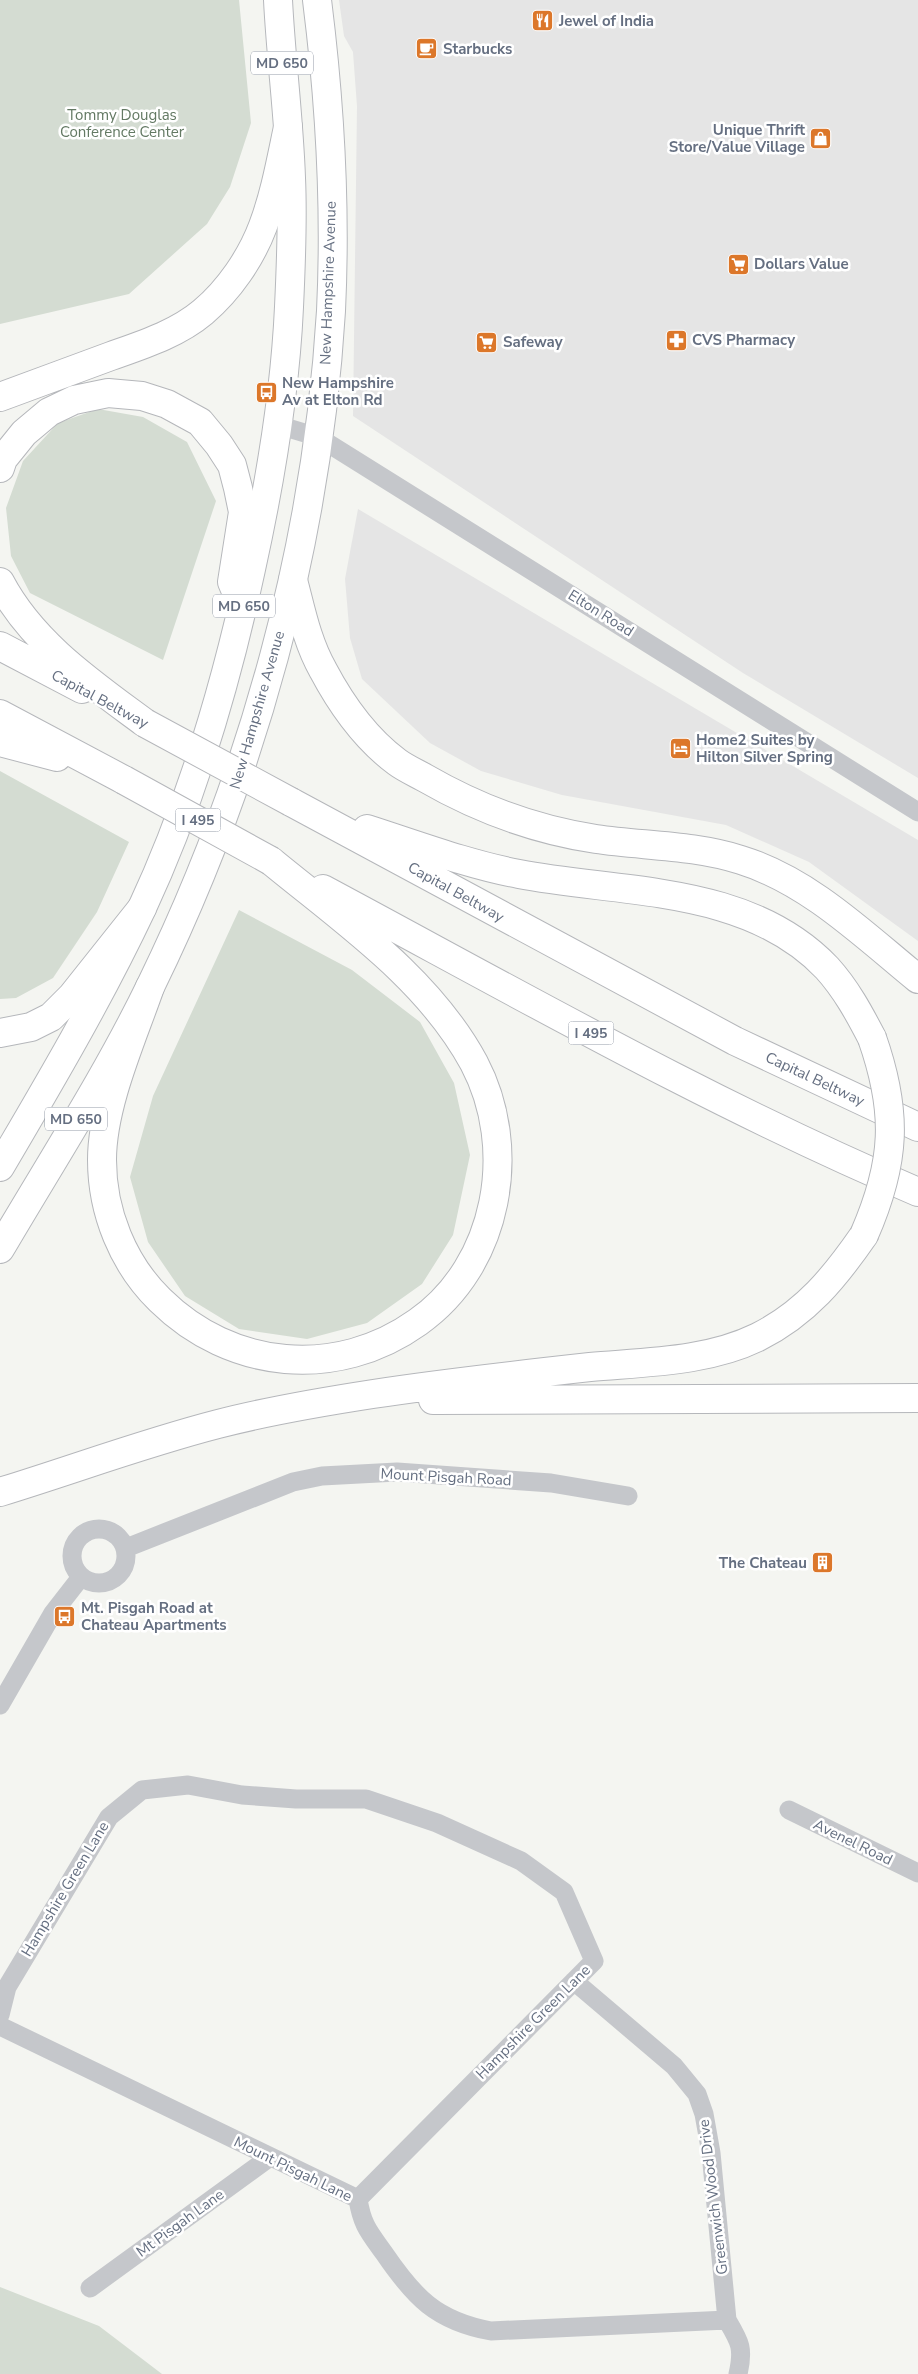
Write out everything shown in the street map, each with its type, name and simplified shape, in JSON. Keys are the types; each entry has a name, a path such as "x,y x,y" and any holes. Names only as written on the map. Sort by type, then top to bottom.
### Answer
{"main road":[{"name":"MD 650","path":"0,1168 74,1040 142,908 167,850 192,782 233,653 262,519 278,425 289,309 291,182 278,0"},
{"name":"New Hampshire Avenue","path":"0,1249 111,1059 150,987 179,925 230,800 266,688 293,580 318,437 331,310 332,230 329,118 317,0"},
{"path":"0,397 177,330 203,312 228,287 247,260 263,227 273,196 288,127"},
{"path":"0,468 4,459 24,433 49,412 74,400 108,393 142,396 167,404 200,422 219,445 232,465 238,488 243,512 232,582 243,608"},
{"path":"293,580 312,647 322,669 340,699 365,732 397,762 440,787 481,806 543,827 596,839 697,850 741,860 781,877 817,898 918,979"},
{"path":"0,582 10,601 28,624 63,659 145,723"},
{"name":"Capital Beltway","path":"0,646 735,1041 918,1127"},
{"name":"I 495","path":"0,714 708,1094 867,1170 918,1192"},
{"path":"0,742 48,754 124,780"},
{"path":"0,1492 217,1424 282,1410 372,1394 479,1379 681,1358 724,1350 759,1336 793,1315 821,1292 864,1234 877,1206 886,1173 891,1135 890,1106 884,1071 872,1038 852,1000 826,968 798,943 764,922 724,906 685,898 519,874 480,865 291,802"},
{"path":"150,987 104,1128 102,1160 104,1193 112,1223 126,1256 146,1287 173,1313 204,1335 240,1350 272,1358 304,1361 335,1359 366,1349 419,1322 443,1300 462,1277 480,1246 492,1212 498,1175 498,1138 489,1100 475,1065 459,1038 432,1002 401,969 271,861"},
{"path":"0,1033 30,1027 51,1017 72,996 142,908"},
{"path":"282,1410 372,1402 480,1399 918,1398"}],"street":[{"name":"Elton Road","path":"278,425 318,437 918,812"},
{"name":"Mount Pisgah Road","path":"126,1548 293,1482 322,1476 397,1472 551,1483 628,1496"},
{"path":"103,1529 121,1539 126,1548 127,1558 124,1568 118,1576 110,1582 100,1584 90,1582 81,1576 72,1560 75,1544 84,1534 93,1530 103,1529"},
{"path":"0,1705 53,1613 81,1576"},
{"name":"Hampshire Green Lane","path":"3,1986 108,1817 142,1790 188,1785 242,1795 296,1799 366,1799 437,1822 521,1861 564,1892 594,1961 358,2199"},
{"name":"Avenel Road","path":"789,1810 918,1873"},
{"name":"Greenwich Wood Drive","path":"574,1981 674,2066 697,2094 704,2114 711,2153 727,2320 740,2342 742,2354 738,2374"},
{"path":"0,2015 3,1986"},
{"name":"Mount Pisgah Lane","path":"0,2026 358,2199 361,2220 406,2286 433,2309 465,2326 491,2331 727,2320"},
{"name":"Mt Pisgah Lane","path":"90,2288 270,2157"}],"shaded area":[{"path":"339,0 918,0 918,778 743,673 353,416 357,106 353,52 344,36"},
{"path":"358,509 918,840 918,941 809,862 726,825 562,795 481,771 430,743 362,679 350,638 345,579"}],"green space":[{"name":"Tommy Douglas Conference Center","path":"0,0 239,0 251,123 230,187 207,224 129,294 0,324"},
{"path":"98,409 143,417 187,442 216,501 163,660 30,593 11,556 6,508 23,461 58,423"},
{"path":"0,771 129,842 97,912 53,978 16,998 0,999"},
{"path":"239,910 352,970 420,1022 454,1083 470,1155 453,1235 422,1284 367,1323 307,1339 239,1329 185,1296 148,1242 130,1177 153,1096"},
{"path":"0,2287 99,2326 162,2374 0,2374"}],"place":[{"name":"Jewel of India","path":"543,21"},
{"name":"Starbucks","path":"427,49"},
{"name":"Unique Thrift Store/Value Village","path":"821,139"},
{"name":"Dollars Value","path":"738,264"},
{"name":"CVS Pharmacy","path":"676,340"},
{"name":"Safeway","path":"487,342"},
{"name":"New Hampshire Av at Elton Rd","path":"266,392"},
{"name":"Home2 Suites by Hilton Silver Spring","path":"680,749"},
{"name":"The Chateau","path":"823,1563"},
{"name":"Mt. Pisgah Road at Chateau Apartments","path":"65,1617"}]}
